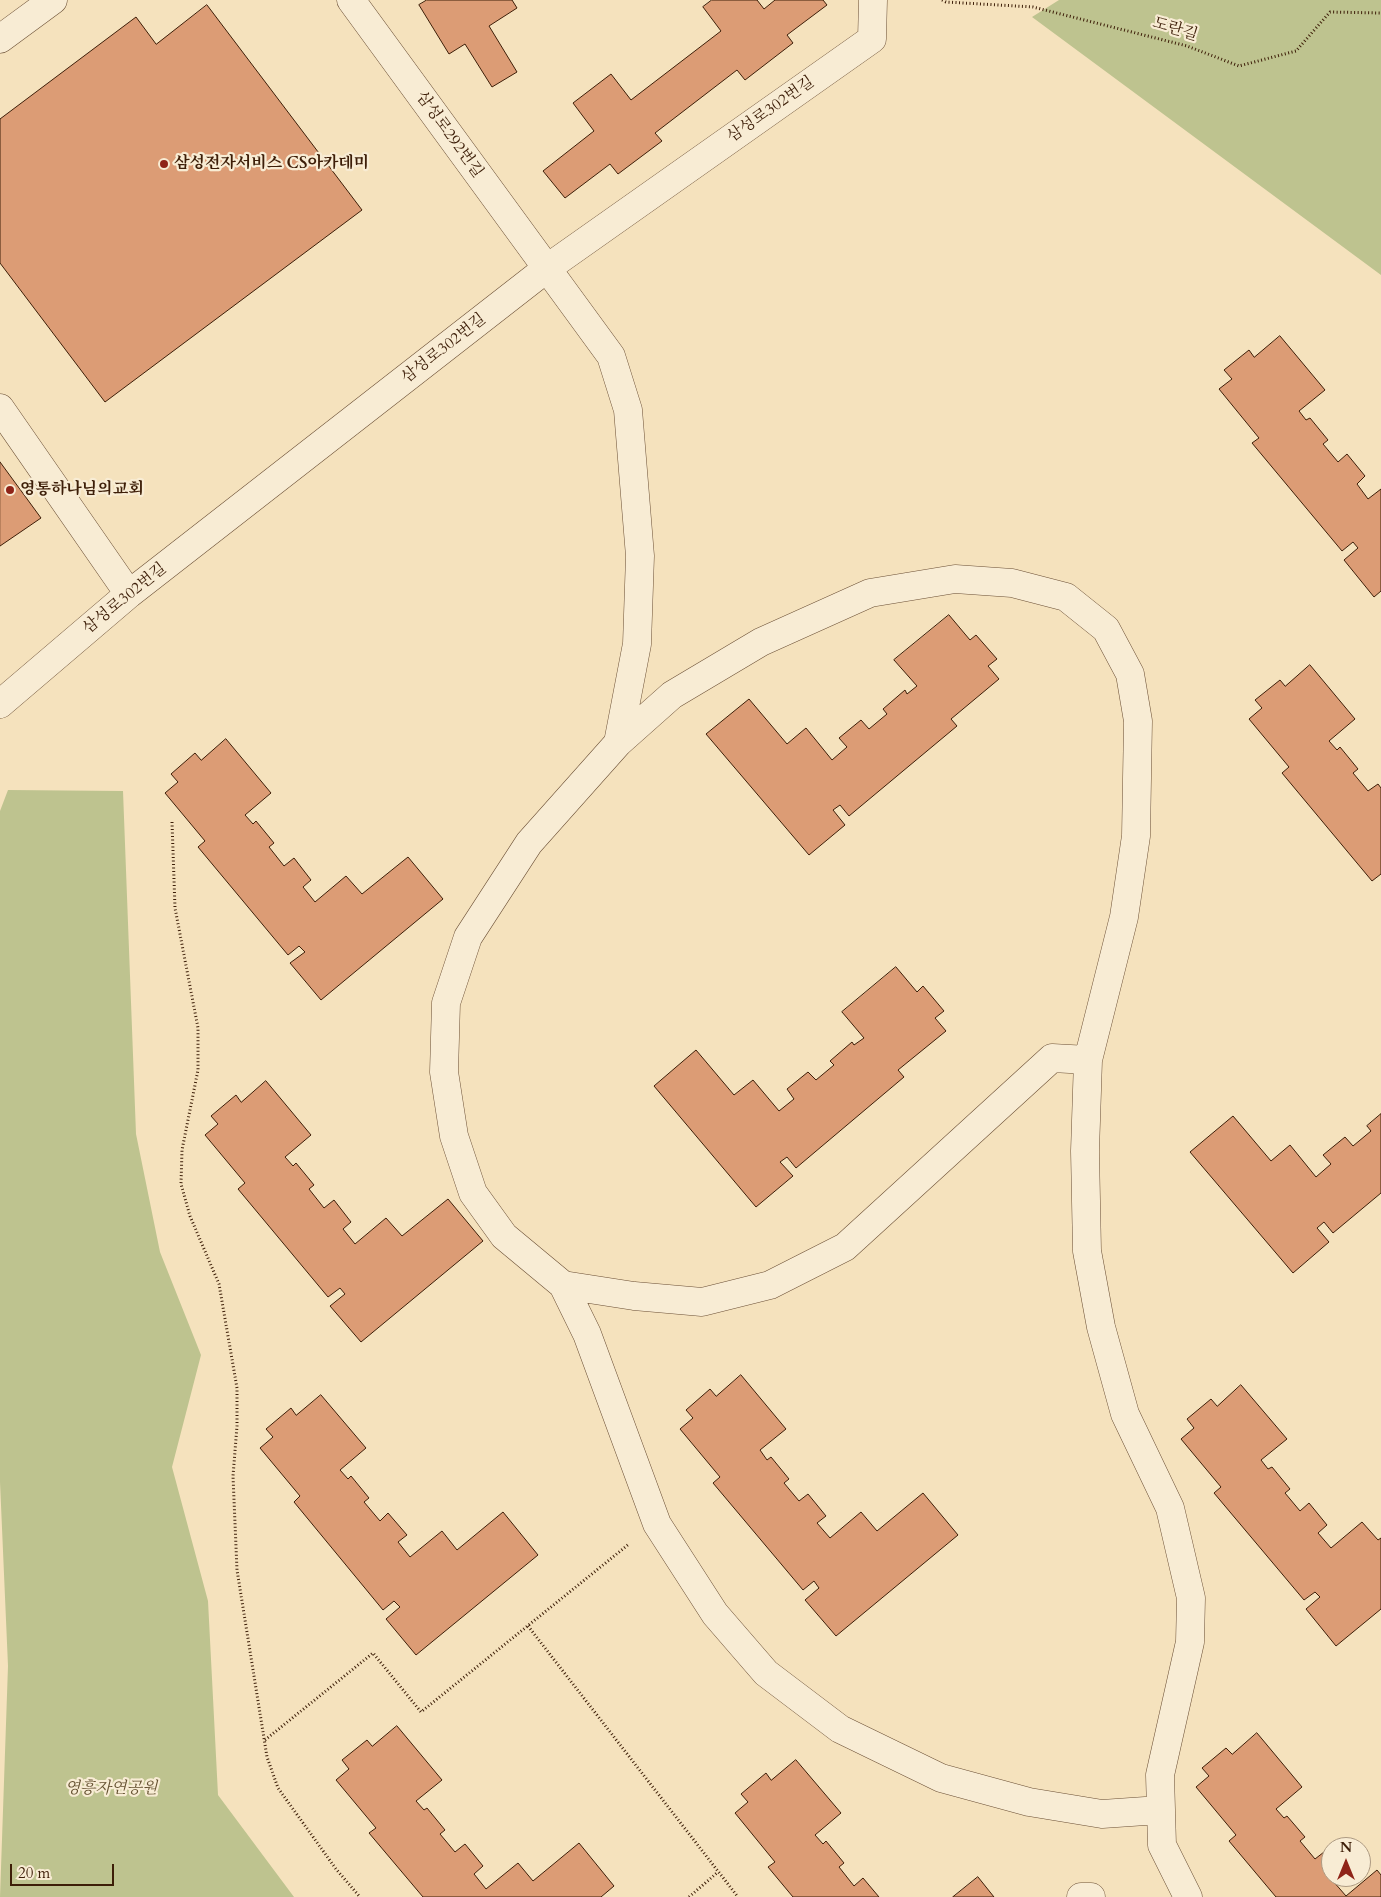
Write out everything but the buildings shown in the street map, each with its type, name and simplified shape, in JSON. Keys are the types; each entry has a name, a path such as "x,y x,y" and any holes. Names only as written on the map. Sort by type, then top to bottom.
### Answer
{"street":[{"path":"0,40 53,0"},
{"name":"삼성로292번길","path":"351,0 611,356 628,410 640,556 637,644 618,744"},
{"name":"삼성로302번길","path":"0,704 129,594 546,269 872,39 873,0"},
{"path":"0,408 129,594"},
{"path":"1160,1810 1102,1814 1029,1802 941,1778 840,1729 766,1673 715,1614 657,1524 587,1334 563,1285 504,1236 472,1193 454,1136 444,1072 446,1003 468,937 529,843 618,744 672,694 761,642 870,593 955,579 1012,583 1066,597 1106,630 1130,674 1138,721 1136,836 1124,917 1088,1060 1084,1150 1087,1251 1101,1327 1125,1414 1170,1508 1191,1598 1190,1642 1160,1775 1162,1846 1188,1897"},
{"path":"563,1285 634,1296 702,1302 770,1285 845,1247 1052,1058 1088,1060"},
{"path":"1081,1897 1091,1897"}],"path":[{"name":"도란길","path":"942,0 946,2 1033,7 1187,46 1239,66 1296,51 1330,12 1381,13"},
{"path":"172,822 175,908 198,1028 198,1070 182,1150 181,1184 190,1216 219,1284 237,1388 237,1426 233,1476 237,1570 264,1741 267,1757 278,1788 336,1869 360,1897"},
{"path":"264,1741 373,1653 420,1712 629,1544"},
{"path":"528,1626 738,1897"},
{"path":"689,1897 718,1872"}],"green space":[{"path":"1059,0 1381,0 1381,275 1032,17"},
{"name":"영흥자연공원","path":"8,790 123,791 136,1134 160,1252 201,1355 172,1467 208,1601 218,1795 294,1897 0,1897 8,1666 0,1482 0,811"}],"place":[{"name":"삼성전자서비스 CS아카데미","path":"164,164"},
{"name":"영통하나님의교회","path":"10,490"}]}
